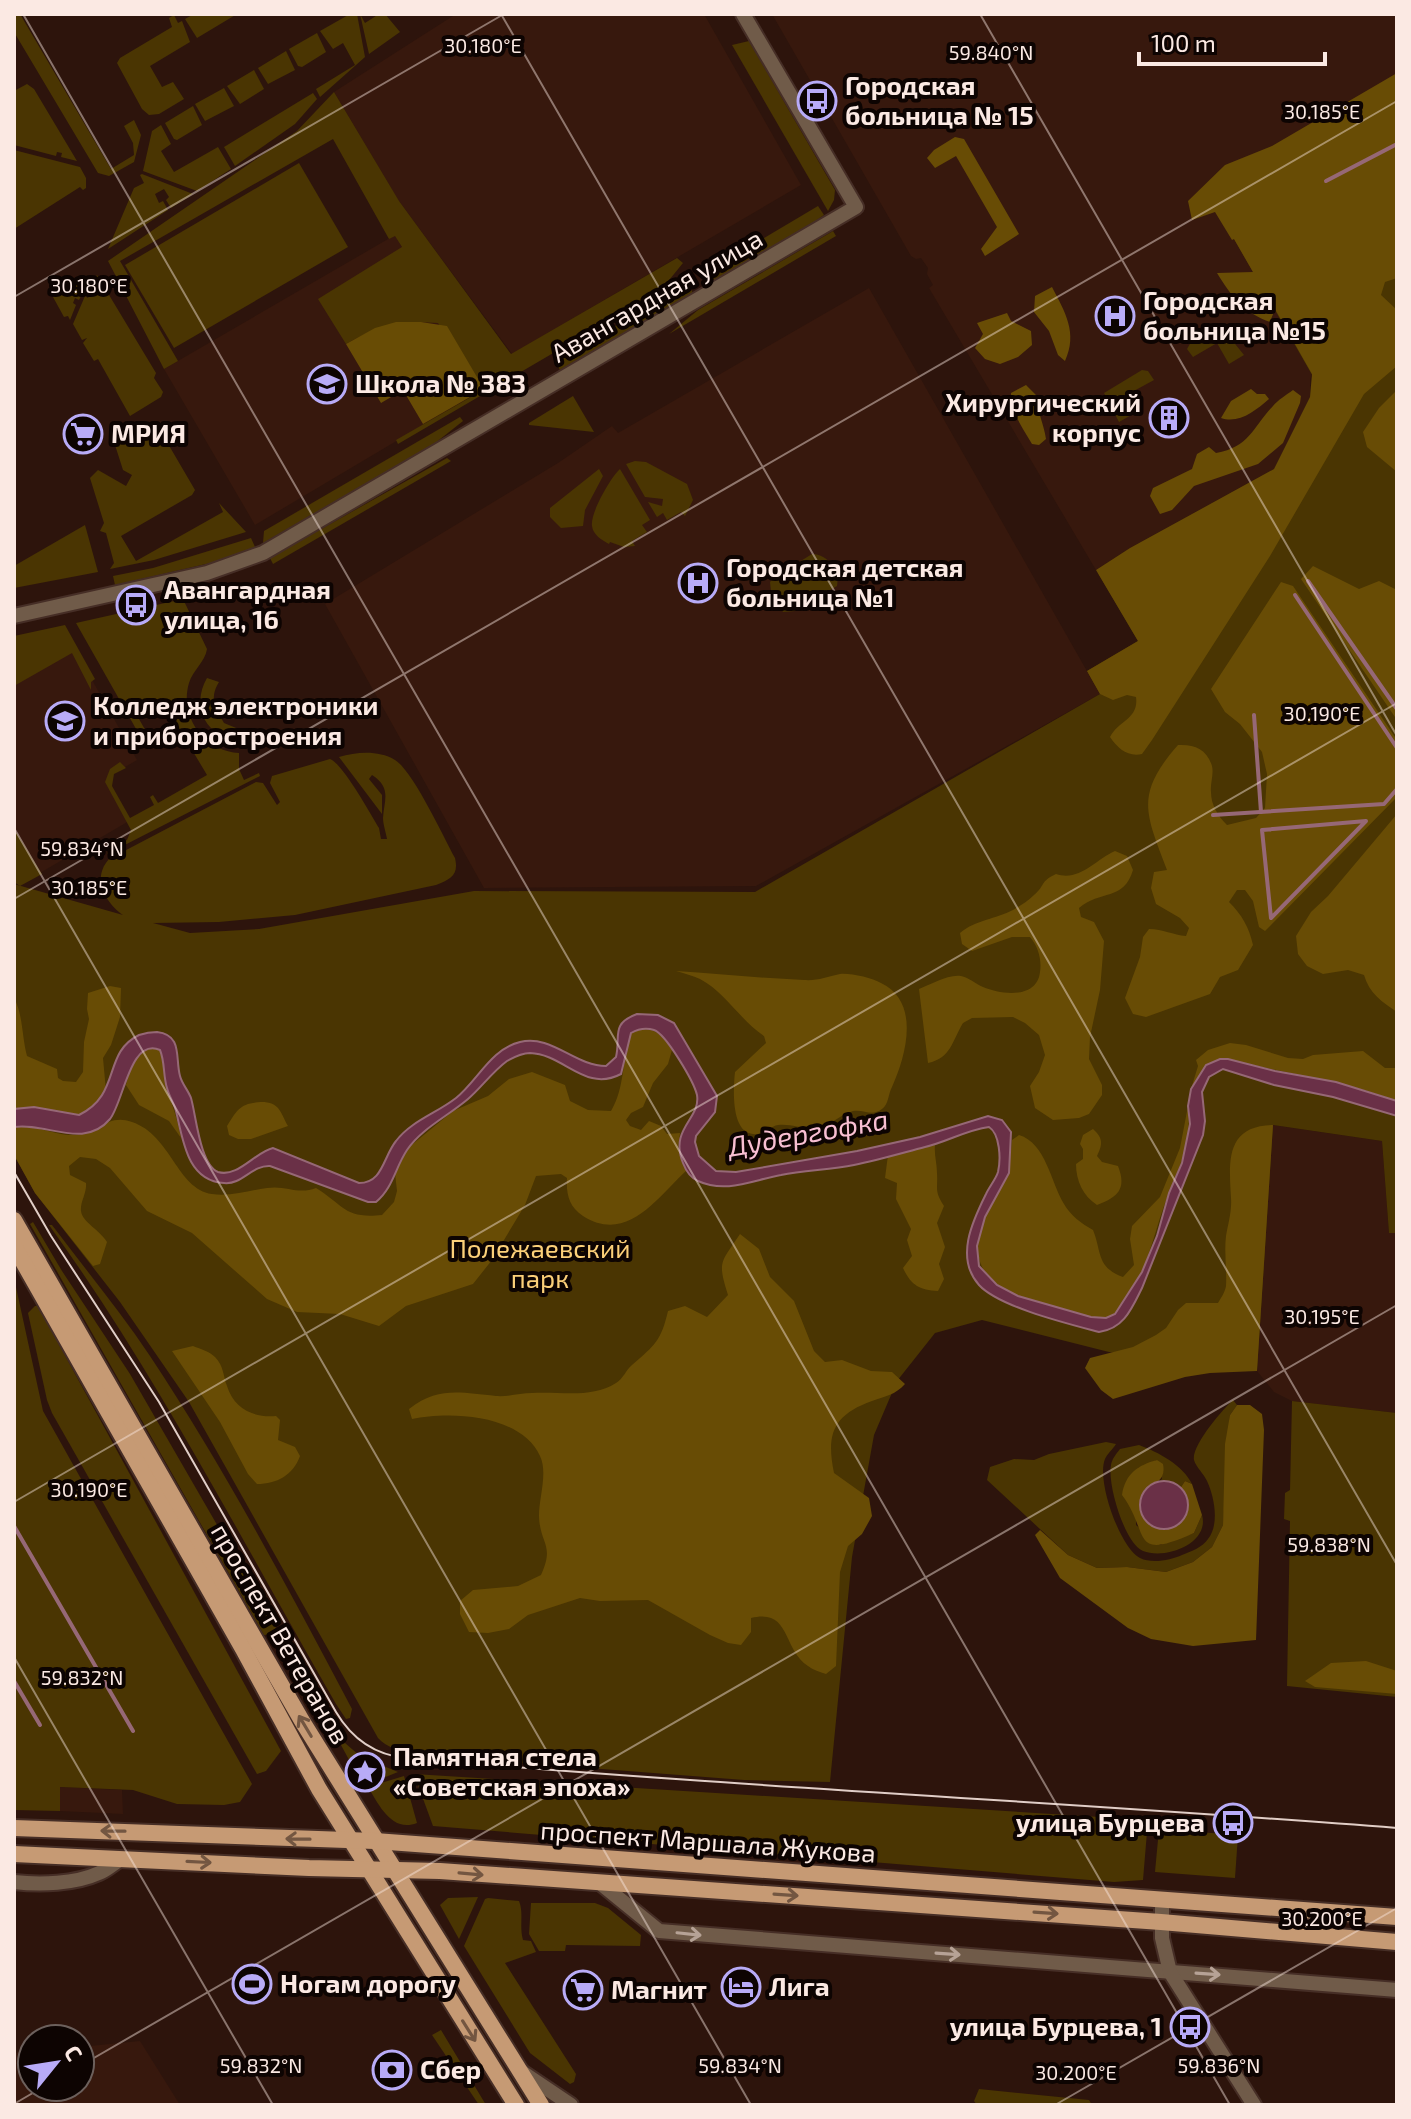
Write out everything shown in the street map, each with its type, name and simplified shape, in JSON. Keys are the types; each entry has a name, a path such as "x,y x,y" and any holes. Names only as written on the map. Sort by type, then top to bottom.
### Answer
{"main road":[{"name":"проспект Ветеранов","path":"14,1220 255,1642 375,1841 541,2105"},
{"name":"проспект Ветеранов","path":"14,1246 349,1839 514,2104"},
{"name":"проспект Маршала Жукова","path":"14,1828 349,1839 1397,1917"},
{"name":"проспект Маршала Жукова","path":"14,1854 393,1869 1161,1922 1397,1942"}],"street":[{"name":"Авангардная улица","path":"14,616 207,573 263,553 856,207 743,14"},
{"path":"14,1882 62,1882 92,1876 121,1859"},
{"path":"600,1883 659,1931 1397,1990"},
{"path":"1162,1899 1164,1956 1170,1972 1254,2105"},
{"path":"519,2070 571,2105"}],"shaded area":[{"path":"456,14 704,14 801,185 512,354 398,200 334,92"},
{"name":"Городская больница №15","path":"772,14 1397,14 1397,96 1310,380 1310,397 1274,469 1096,570 929,288 933,285 927,274 928,268 921,258 911,256"},
{"path":"1397,73 1397,278 1385,282 1381,295 1397,310 1397,366 1364,394 1270,556 1152,740 1142,754 1128,753 1110,737 1131,715 1136,697 1127,695 1113,700 1100,694 1087,671 1138,641 1096,570 1274,469 1310,397 1312,374 1275,309 1270,322 1253,314 1233,296 1217,273 1253,272 1234,239 1215,212 1192,220 1188,201 1225,165 1272,146"},
{"path":"955,137 964,139 1019,234 985,256 981,249 997,227 956,156 935,168 927,158"},
{"name":"Школа № 383","path":"395,235 484,389 255,525 164,369"},
{"path":"1052,287 1070,332 1065,361 1058,355 1049,331 1034,312 1035,296"},
{"name":"Городская детская больница №1","path":"869,288 1100,694 756,886 484,888 325,604 558,463 612,426 618,433"},
{"path":"1007,313 1011,321 1031,331 1032,345 1018,357 1000,364 985,359 975,348 983,334 977,323"},
{"path":"396,322 447,326 484,389 423,424 403,390 381,403 346,344 375,328"},
{"path":"1026,385 1037,396 1046,439 1039,445 1032,444 1013,407 1011,393"},
{"path":"1251,389 1257,394 1265,394 1269,399 1240,418 1221,418 1231,401"},
{"path":"1293,390 1301,396 1300,403 1283,443 1258,464 1194,486 1172,510 1160,514 1150,496 1153,488 1192,469 1197,454 1209,447 1216,453 1236,446 1249,436 1275,404"},
{"path":"1397,390 1397,472 1367,447 1363,432 1379,408"},
{"path":"1313,566 1359,589 1379,581 1397,590 1397,720 1301,579"},
{"path":"1281,582 1293,586 1397,740 1397,797 1265,931 1259,927 1253,901 1245,890 1237,890 1229,902 1244,922 1253,945 1238,970 1220,977 1210,994 1146,1017 1133,1014 1125,998 1140,957 1143,937 1149,929 1186,936 1189,928 1180,918 1156,904 1151,888 1154,872 1167,870 1148,805 1155,778 1164,762 1178,745 1189,745 1203,752 1212,766 1212,801 1227,825 1256,818 1265,808 1267,774 1262,752 1240,724 1225,712 1211,689"},
{"name":"Колледж электроники и приборостроения","path":"64,630 137,760 113,774 110,786 129,821 21,884 14,872 14,641"},
{"path":"1397,814 1397,1012 1381,1001 1364,975 1348,970 1323,974 1307,966 1298,954 1296,936 1311,912"},
{"path":"1115,851 1127,856 1133,870 1129,880 1117,891 1079,908 1081,917 1094,922 1104,941 1089,1059 1102,1085 1102,1095 1089,1114 1053,1120 1035,1108 1030,1086 1045,1055 1039,1035 1013,1017 972,1018 963,1023 946,1053 928,1063 919,989 945,978 961,976 991,990 1018,993 1032,987 1040,972 1039,953 1030,937 1012,937 972,951 962,944 960,933 1018,907 1056,874 1080,873"},
{"path":"676,971 809,980 845,974 881,983 894,992 902,1003 907,1030 902,1060 886,1104 875,1112 853,1111 820,1127 778,1125 752,1134 744,1130 736,1113 735,1072 766,1043 764,1036 709,985"},
{"path":"110,986 121,988 120,1017 111,1045 103,1058 106,1091 98,1103 79,1116 34,1107 14,1109 14,998 27,1056 57,1069 58,1078 63,1081 76,1082 83,1072 89,1019 88,993"},
{"path":"637,1014 658,1015 674,1023 717,1096 715,1112 696,1136 695,1142 699,1156 716,1171 736,1172 857,1151 920,1137 988,1116 1002,1120 1011,1132 1009,1173 985,1217 977,1246 979,1266 997,1285 1018,1296 1091,1317 1106,1318 1115,1314 1142,1272 1182,1163 1190,1124 1188,1106 1191,1089 1206,1065 1228,1059 1336,1082 1397,1101 1397,1116 1223,1069 1209,1077 1202,1092 1203,1135 1142,1288 1121,1322 1099,1332 1035,1314 1002,1300 979,1285 972,1274 967,1252 971,1228 999,1167 997,1141 989,1127 854,1165 790,1173 740,1185 708,1185 689,1174 680,1151 682,1132 697,1103 695,1089 672,1049 659,1033 651,1029 631,1033 621,1074 608,1079 585,1076 542,1055 524,1054 507,1061 468,1099 413,1142 376,1202 368,1202 270,1166 230,1183 212,1181 202,1175 194,1167 185,1146 168,1091 160,1050 150,1048 135,1061 115,1110 100,1128 77,1134 14,1127 14,1109 34,1107 79,1115 101,1096 120,1052 128,1043 139,1035 157,1032 174,1042 180,1076 191,1098 203,1150 212,1168 218,1172 232,1171 273,1148 359,1183 367,1182 378,1174 402,1134 456,1098 501,1051 520,1042 542,1042 584,1061 606,1066 616,1057 620,1026"},
{"path":"640,1029 659,1034 672,1050 668,1064 653,1083 643,1107 631,1113 626,1120 630,1126 641,1130 649,1121 661,1126 667,1134 680,1133 678,1148 686,1171 640,1214 614,1225 599,1223 574,1209 569,1200 567,1178 561,1174 536,1176 525,1205 492,1260 473,1284 406,1306 379,1326 340,1314 297,1312 267,1299 192,1233 147,1211 110,1168 96,1159 80,1157 69,1166 70,1175 86,1183 82,1215 107,1242 100,1264 93,1266 35,1193 14,1155 14,1127 75,1135 123,1120 145,1129 156,1138 190,1182 200,1190 226,1195 274,1187 303,1191 316,1188 352,1213 382,1215 394,1202 397,1191 395,1173 408,1148 453,1111 488,1096 509,1079 532,1072 565,1085 570,1101 588,1110 611,1111 619,1093 631,1033"},
{"path":"1230,1043 1303,1059 1313,1055 1363,1051 1385,1068 1397,1068 1397,1101 1335,1082 1228,1059 1210,1064 1191,1089 1198,1066 1196,1060 1208,1050"},
{"path":"153,1047 160,1050 162,1055 181,1138 169,1121 139,1105 126,1085 137,1057"},
{"path":"261,1102 276,1106 288,1126 251,1139 229,1135 227,1126 237,1112 248,1104"},
{"path":"1188,1106 1187,1142 1182,1159 1145,1265 1123,1307 1107,1317 1083,1316 1017,1296 994,1282 982,1266 978,1249 981,1228 1011,1151 1012,1140 1019,1135 1036,1146 1067,1208 1093,1230 1104,1264 1123,1277 1134,1265 1130,1239 1132,1226 1160,1197 1180,1148"},
{"path":"1273,1125 1382,1141 1389,1232 1397,1233 1397,1413 1292,1401 1274,1392 1257,1371"},
{"path":"1273,1125 1257,1371 1185,1377 1113,1399 1101,1390 1085,1368 1090,1358 1133,1347 1156,1335 1166,1328 1186,1303 1218,1303 1222,1297 1226,1286 1225,1242 1231,1208 1233,1148 1246,1132"},
{"path":"1093,1129 1101,1141 1097,1156 1102,1162 1118,1166 1121,1174 1119,1191 1097,1205 1084,1193 1076,1170 1076,1164 1083,1159 1080,1144 1083,1135"},
{"path":"935,1145 937,1190 944,1206 937,1223 945,1247 939,1264 944,1279 938,1291 916,1286 903,1268 912,1256 907,1240 911,1229 896,1199 897,1183 885,1178 888,1155"},
{"path":"740,1234 759,1249 770,1277 794,1301 814,1351 825,1362 842,1360 871,1371 892,1372 905,1384 894,1393 848,1413 835,1428 832,1437 834,1473 869,1498 872,1516 862,1534 848,1546 840,1572 836,1666 826,1674 808,1666 794,1650 780,1624 773,1619 764,1616 751,1618 751,1632 741,1645 710,1635 648,1600 600,1601 580,1598 528,1615 509,1629 488,1633 469,1632 460,1614 460,1601 473,1590 518,1586 541,1575 547,1557 539,1516 542,1463 531,1442 501,1424 464,1416 412,1419 409,1409 440,1394 500,1396 586,1393 616,1383 656,1342 668,1311 685,1306 707,1317 728,1295 723,1262"},
{"path":"193,1346 218,1360 230,1394 240,1406 260,1415 276,1416 280,1420 278,1440 295,1447 300,1456 283,1477 257,1484 248,1474 220,1422 172,1351"},
{"path":"1237,1405 1250,1405 1262,1414 1264,1430 1256,1640 1193,1646 1151,1639 1128,1628 1060,1578 1035,1535 1040,1530 1068,1555 1097,1568 1127,1567 1166,1572 1193,1562 1212,1547 1223,1525 1225,1444 1230,1415"},
{"path":"1157,1460 1163,1464 1163,1473 1157,1483 1144,1490 1146,1522 1166,1530 1186,1496 1181,1487 1185,1481 1192,1484 1202,1515 1194,1533 1159,1545 1144,1540 1122,1495 1126,1481 1134,1472"},
{"path":"1164,1481 1181,1488 1188,1505 1181,1522 1164,1529 1147,1522 1140,1505 1147,1488"},
{"path":"1366,1661 1397,1671 1397,1694 1315,1687 1305,1681 1331,1663"},
{"path":"59,1787 122,1790 123,1814 60,1811"},
{"path":"140,2041 180,2105 14,2105 16,2053 16,2103 96,2103 96,2045"}],"green space":[{"path":"14,14 20,14 111,169 134,155 133,143 124,126 134,120 141,135 134,162 109,176 98,173 14,32"},
{"path":"194,14 237,14 197,38 185,19"},
{"path":"350,14 357,14 365,57 320,97 316,89 355,65 343,43 333,49 320,31"},
{"path":"360,14 365,23 379,14 385,14 400,32 369,54"},
{"path":"174,15 178,23 182,21 190,42 150,66 162,87 173,82 184,99 159,114 149,115 142,109 117,63 120,58 172,27 169,18"},
{"path":"317,33 326,52 302,67 298,66 289,49"},
{"path":"749,41 835,190 828,211 732,45"},
{"path":"286,51 295,70 268,84 258,68"},
{"path":"254,70 264,89 240,104 227,86"},
{"path":"27,84 34,89 77,161 61,157 62,153 57,152 56,156 14,145 14,91"},
{"path":"224,88 234,106 205,121 195,104"},
{"path":"334,92 399,201 511,354 677,258 683,263 661,290 398,444 396,440 483,390 438,323 390,325 346,344 318,299 402,247 395,236 389,239 333,139 120,261 178,361 164,369 108,261 297,131"},
{"path":"313,93 317,99 295,124 235,166 224,147"},
{"name":"Полежаевский парк","path":"1397,96 1397,1233 1389,1233 1382,1141 1273,1125 1257,1371 1109,1352 982,1320 935,1333 897,1381 874,1435 852,1557 830,1782 744,1780 459,1758 453,1754 403,1751 385,1744 378,1738 189,1402 120,1302 35,1193 14,1155 14,884 123,915 106,897 101,882 101,874 109,859 256,782 263,783 277,805 280,802 270,783 272,776 330,759 356,790 379,828 381,839 387,839 383,820 385,790 372,775 369,779 382,795 382,814 339,757 367,753 395,760 410,777 455,858 456,869 450,878 436,885 295,915 219,922 153,923 190,933 259,929 474,891 755,892 1100,694 1087,671 1138,641 1098,573 1276,471 1319,387 1214,204"},
{"path":"193,106 202,125 174,139 165,123"},
{"path":"161,125 171,144 161,151 174,172 218,147 231,169 197,191 143,171 152,131"},
{"path":"14,150 80,167 86,178 86,188 83,190 80,187 14,229"},
{"path":"299,163 348,247 174,348 125,265"},
{"path":"142,174 193,194 171,208 164,189 155,194 159,203 163,201 168,210 108,249 134,188 144,183"},
{"path":"818,206 824,215 814,222 711,282 705,273"},
{"path":"833,231 836,236 669,334 698,310"},
{"path":"92,275 79,300 75,298 73,303 76,305 70,320 68,316 64,317 53,297"},
{"path":"97,275 156,373 154,378 163,392 161,397 130,416 98,359 94,361 83,343 87,338 82,340 73,324"},
{"path":"688,284 693,293 560,370 555,361"},
{"path":"1219,324 1244,355 1229,364 1217,343 1193,357 1187,349 1191,342"},
{"path":"1142,370 1148,371 1154,380 1132,392 1142,409 1119,422 1104,393"},
{"path":"573,396 594,432 529,425 529,423"},
{"path":"460,417 463,421 434,444 263,543 264,531"},
{"path":"151,423 157,425 195,490 192,495 121,536 136,561 223,512 219,503 246,532 154,560 110,569 114,563 106,533 100,531 104,523 90,478 98,470 126,486 132,475 123,470 116,440 127,434 136,444 157,433"},
{"path":"447,458 451,461 273,564 270,558"},
{"path":"646,462 687,484 693,500 685,516 681,512 667,520 663,513 657,517 648,502 662,506 663,499 645,497 626,464"},
{"path":"599,469 603,476 585,510 583,526 561,528 550,517 550,508"},
{"path":"620,469 650,520 642,525 647,532 632,541 635,546 609,544 596,535 592,526 602,496"},
{"path":"85,525 98,572 14,588 14,566"},
{"path":"251,538 255,547 219,561 115,585 113,576 153,568"},
{"path":"812,554 832,564 837,575 837,586 795,611 783,612 771,592 770,582"},
{"path":"183,599 207,649 189,683 187,696 191,720 205,739 215,746 239,753 239,769 244,780 259,773 260,776 107,854 127,840 131,830 105,782 110,769 120,762 126,768 114,774 112,786 130,818 154,805 150,797 153,795 158,803 207,775 161,698 135,712 151,740 144,743 76,623"},
{"path":"65,625 95,679 91,682 91,690 72,653 14,686 14,636"},
{"path":"207,678 219,682 214,694 216,709 224,723 241,730 241,741 219,734 205,720 200,700"},
{"path":"14,829 42,874 20,886 14,882"},
{"path":"33,1222 130,1374 276,1627 273,1634 264,1635 30,1224"},
{"path":"49,1225 115,1306 178,1399 280,1575 352,1709 350,1718 346,1719 336,1704 127,1341"},
{"path":"14,1278 43,1411 252,1784 240,1802 224,1805 177,1804 133,1790 60,1787 60,1811 14,1810"},
{"path":"38,1306 281,1751 266,1771 257,1774 52,1413 28,1313"},
{"path":"1233,1400 1237,1405 1230,1415 1223,1525 1212,1547 1193,1562 1166,1572 1127,1567 1097,1568 1068,1555 987,1480 990,1467 1014,1459 1034,1460 1106,1442 1116,1444 1105,1459 1104,1482 1112,1513 1125,1541 1132,1552 1145,1560 1161,1561 1178,1557 1200,1547 1212,1533 1214,1502 1207,1481 1195,1463 1194,1454 1209,1428"},
{"path":"1292,1401 1397,1413 1397,1697 1287,1686 1290,1521 1284,1519 1285,1493 1290,1490"},
{"path":"1139,1445 1176,1465 1192,1484 1185,1481 1181,1487 1169,1482 1157,1483 1162,1479 1157,1460 1138,1468 1131,1507 1136,1515 1136,1525 1160,1545 1194,1533 1202,1515 1203,1525 1199,1534 1193,1541 1174,1551 1143,1551 1130,1537 1119,1512 1110,1474 1112,1463 1120,1449"},
{"path":"345,1743 360,1756 398,1772 366,1785 361,1782 341,1745"},
{"path":"414,1774 1148,1820 1143,1880 1114,1882 433,1826"},
{"path":"404,1776 417,1823 408,1825 387,1816 368,1787"},
{"path":"1159,1829 1238,1835 1235,1878 1155,1872"},
{"path":"478,1897 459,1939 440,1905 448,1898"},
{"path":"488,1898 519,1901 523,1940 531,1941 536,1952 505,1963 576,2074 574,2082 570,2084 530,2053 464,1946"},
{"path":"531,1903 595,1903 608,1908 641,1935 640,1946 566,1945 565,1951 539,1951 529,1934"},
{"path":"441,2030 486,2105 479,2105 432,2035"},
{"path":"979,2089 1089,2100 1092,2105 977,2105 974,2101"}],"waterway":[{"path":"1326,181 1397,144"},
{"path":"1308,581 1397,709"},
{"path":"1295,595 1397,748"},
{"path":"1254,715 1261,812"},
{"path":"1213,815 1384,804 1397,789"},
{"path":"1366,821 1271,918 1262,830 1366,821"},
{"path":"14,1526 133,1731"},
{"path":"14,1681 40,1725"}],"tram line":[{"path":"14,1172 51,1236 159,1402 336,1712 357,1738 374,1749 406,1758 530,1768 1397,1828"}],"place":[{"name":"Городская больница № 15","path":"817,101"},
{"name":"Городская больница №15","path":"1115,316"},
{"name":"Школа № 383","path":"327,384"},
{"name":"Хирургический корпус","path":"1169,418"},
{"name":"МРИЯ","path":"83,434"},
{"name":"Городская детская больница №1","path":"698,583"},
{"name":"Авангардная улица, 16","path":"136,605"},
{"name":"Колледж электроники и приборостроения","path":"65,721"},
{"name":"Памятная стела «Советская эпоха»","path":"365,1772"},
{"name":"улица Бурцева","path":"1233,1823"},
{"name":"Ногам дорогу","path":"252,1984"},
{"name":"Лига","path":"741,1987"},
{"name":"Магнит","path":"583,1990"},
{"name":"улица Бурцева, 1","path":"1190,2027"},
{"name":"Сбер","path":"392,2070"}],"water label":[{"name":"Дудергофка","path":"808,1133"}]}
